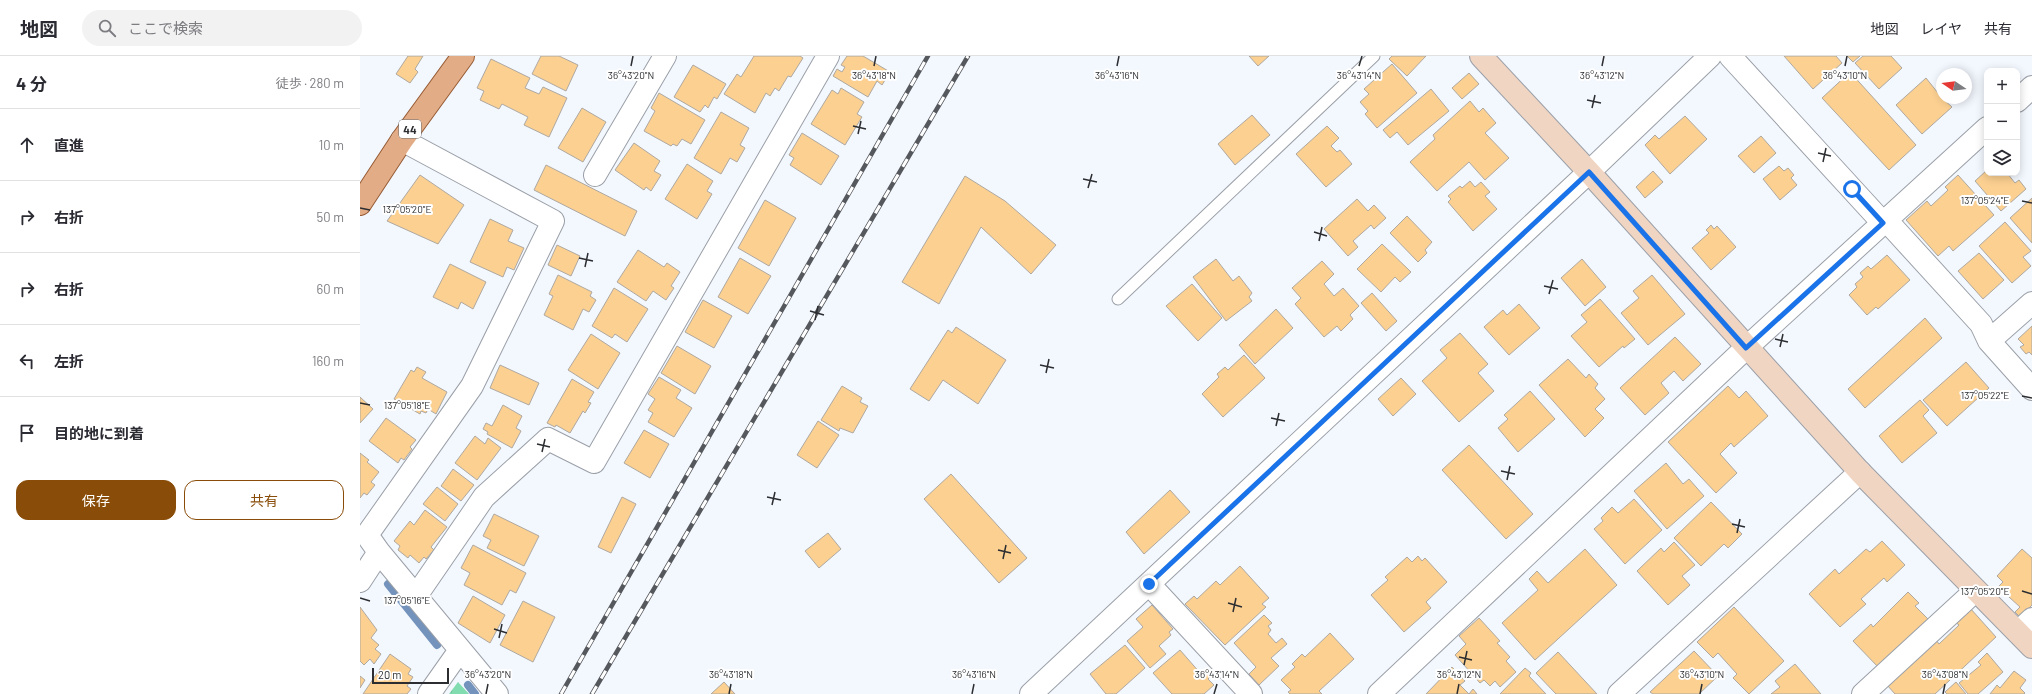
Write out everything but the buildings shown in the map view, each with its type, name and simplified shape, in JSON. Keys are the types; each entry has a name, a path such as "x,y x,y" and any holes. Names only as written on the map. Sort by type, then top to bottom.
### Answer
{"main road":[{"name":"44","path":"360,204 402,140 463,56"}],"street":[{"path":"596,175 665,56"},
{"path":"416,596 484,497 548,439 594,462 828,56"},
{"path":"1481,56 1589,172 1746,348 1860,472 1975,591 2027,633"},
{"path":"1031,694 1589,172 1710,56"},
{"path":"1730,56 1981,324 1989,341 2032,389"},
{"path":"2020,98 2032,87"},
{"path":"1380,694 1746,348 1984,131"},
{"path":"360,581 369,538 472,386 553,221 402,140"},
{"path":"1989,341 2032,303"},
{"path":"1619,694 1860,472"},
{"path":"369,538 460,650 498,694"},
{"path":"1149,584 1251,694"},
{"path":"1863,694 1975,591"},
{"path":"429,694 460,650"}],"lane":[{"path":"1118,298 1374,56"}],"green space":[{"path":"458,682 469,694 449,694"}],"waterway":[{"path":"388,584 437,645"},
{"path":"468,685 475,694"}],"railway":[{"path":"561,694 928,56"},
{"path":"592,694 968,56"}],"route":[{"path":"1149,584 1589,172 1746,348 1883,223 1852,189"}]}
